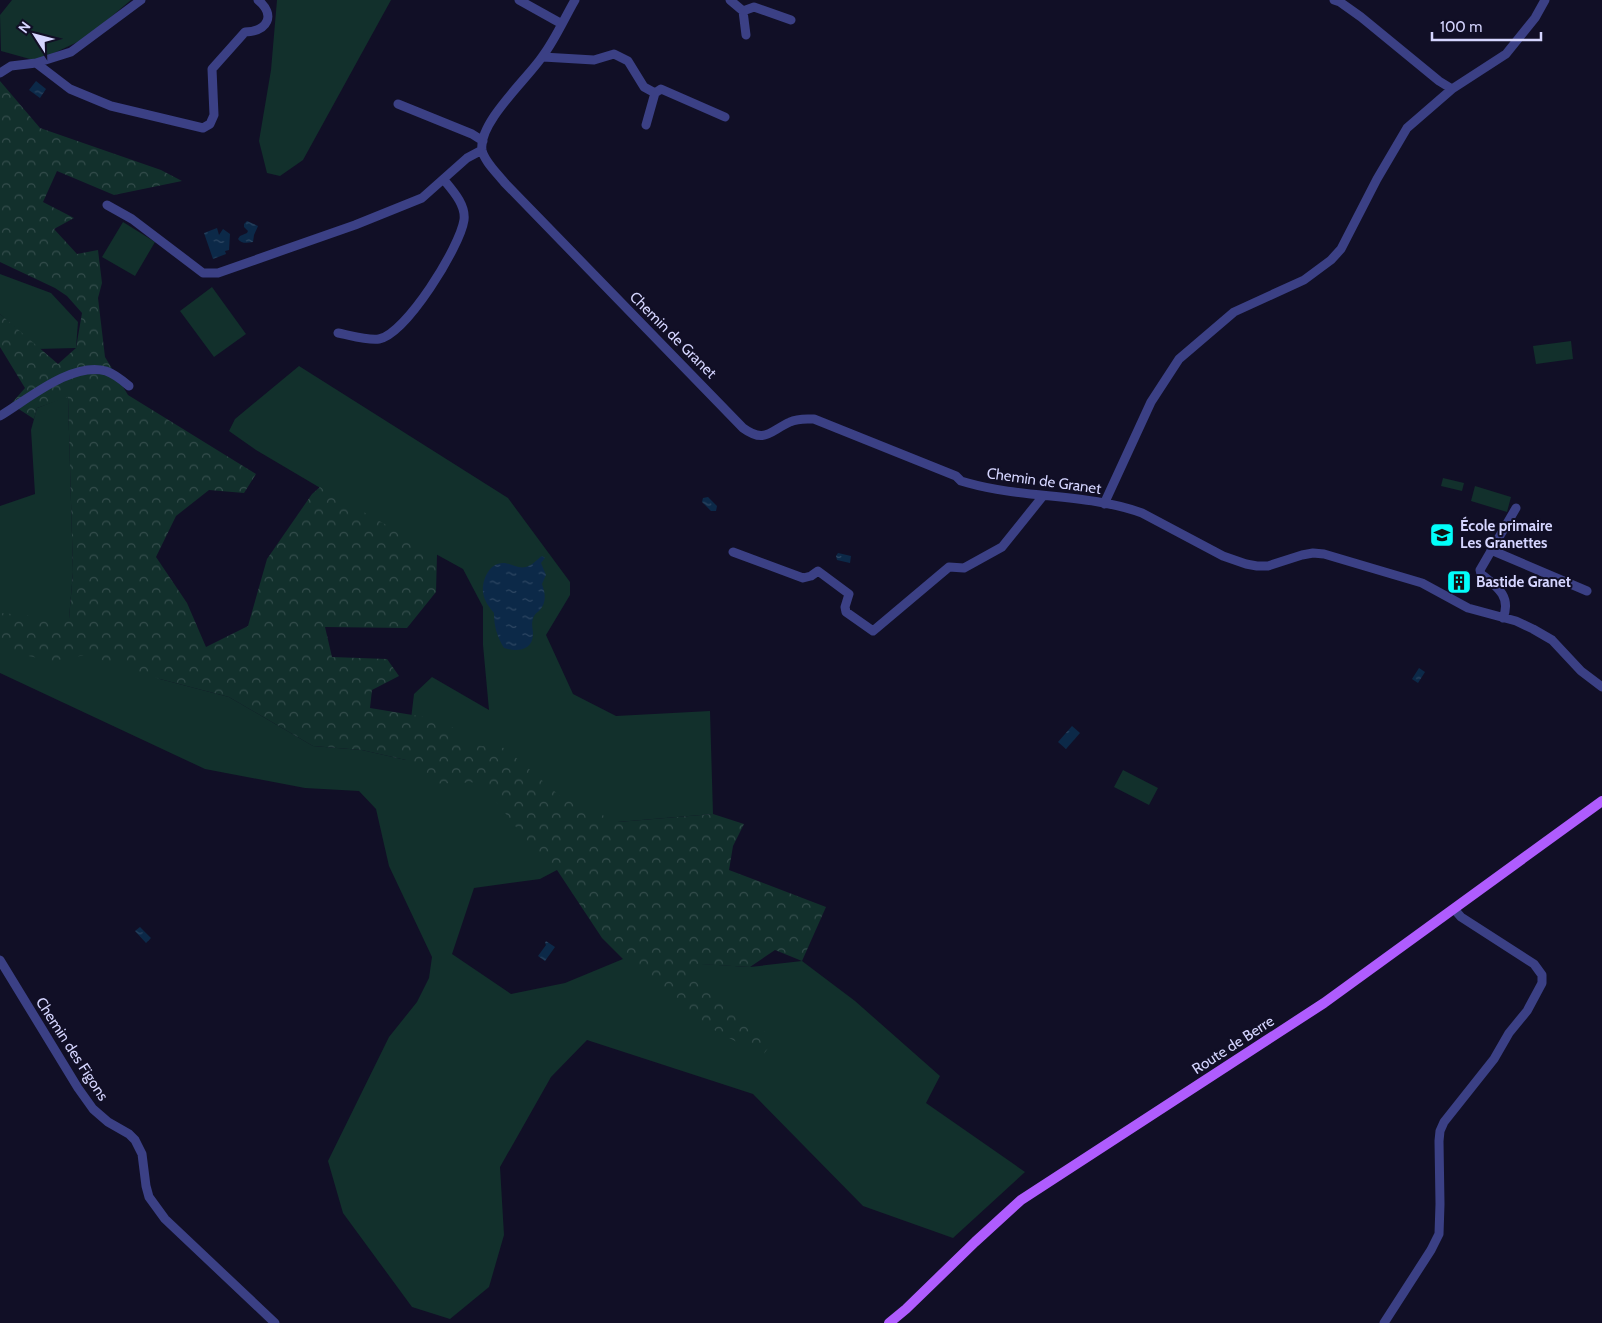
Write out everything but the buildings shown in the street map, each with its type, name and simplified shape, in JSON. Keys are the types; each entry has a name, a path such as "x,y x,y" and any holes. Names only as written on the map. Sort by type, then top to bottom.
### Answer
{"main road":[{"name":"Route de Berre","path":"889,1323 1022,1200 1324,1003 1602,801"}],"street":[{"path":"0,73 11,66 36,63 71,52 140,0"},
{"path":"36,63 70,89 111,106 203,128 210,124 214,116 212,69 245,32 257,32 264,28 267,22 268,12 266,6 258,0"},
{"path":"519,0 562,24"},
{"path":"107,205 132,219 203,272 218,273 354,225 422,198 482,145 484,134 494,117 543,57 575,0"},
{"path":"730,0 743,11 746,35"},
{"path":"1334,0 1340,2 1360,17 1439,81 1452,89"},
{"path":"1104,504 1151,402 1179,359 1234,312 1304,280 1331,260 1341,249 1377,179 1407,128 1452,89 1506,54 1535,18 1545,0"},
{"path":"743,11 754,7 791,20"},
{"path":"543,57 594,60 614,54 628,61 644,87 655,93"},
{"path":"50,73 53,58"},
{"path":"646,125 655,93 661,89 725,117"},
{"path":"398,104 472,134 482,145"},
{"name":"Chemin de Granet","path":"482,145 486,159 504,182 743,428 751,434 766,436 792,421 802,418 814,419 956,476 968,484 1016,494 1104,504 1142,513 1224,556 1246,564 1268,566 1302,555 1324,554 1422,582 1468,608 1516,621 1552,640 1581,671 1602,687"},
{"path":"338,333 378,339 389,335 400,328 440,274 454,249 464,219 462,206 455,193 444,180"},
{"path":"0,416 59,380 83,371 104,371 116,375 129,386"},
{"path":"733,552 803,578 811,576 818,571 849,594 845,606 846,612 872,631 949,567 964,568 1002,547 1043,496"},
{"path":"1503,618 1506,610 1506,601 1501,591 1481,574 1480,570 1516,508"},
{"path":"1491,550 1587,591"},
{"path":"1384,1323 1431,1250 1438,1234 1440,1204 1439,1140 1444,1122 1494,1059 1509,1033 1527,1011 1542,983 1542,976 1534,964 1461,917 1454,909"},
{"name":"Chemin des Figons","path":"0,960 92,1110 108,1122 130,1134 135,1140 142,1154 149,1197 165,1220 275,1323"}],"green space":[{"path":"12,0 131,0 86,38 37,61 1,51 0,15"},
{"path":"277,0 391,0 303,160 280,176 267,173 259,141 271,70"},
{"path":"0,81 40,128 161,170 182,181 114,195 57,171 43,202 74,218 54,229 77,254 98,250 102,283 98,298 105,357 128,395 256,474 244,493 209,490 176,516 156,557 187,603 206,647 248,626 267,559 312,494 320,487 437,554 436,592 407,628 325,627 332,657 387,659 399,676 372,690 370,708 449,721 461,744 505,748 561,797 618,822 713,814 744,824 733,846 729,870 826,907 802,961 775,950 750,967 697,964 692,970 704,990 775,1039 763,1055 717,1032 623,959 602,938 557,870 527,841 481,782 429,784 406,760 362,750 313,746 229,697 160,679 86,655 52,661 0,650 0,613 69,619 73,572 68,397 37,408 34,419 11,404 25,388 0,347 0,314 58,364 76,348 82,313 67,296 55,288 0,262"},
{"path":"123,222 155,242 135,276 102,257"},
{"path":"0,274 51,293 78,322 76,348 38,349 0,314"},
{"path":"212,287 246,334 214,357 180,311"},
{"path":"1571,341 1573,359 1536,364 1533,346"},
{"path":"299,366 508,498 570,582 570,595 546,635 573,694 616,716 710,711 713,814 618,822 557,870 540,879 474,888 452,954 511,994 565,983 623,959 750,967 802,961 855,1001 940,1076 926,1103 1025,1172 953,1238 863,1206 753,1094 587,1040 551,1077 500,1167 504,1235 489,1287 450,1319 412,1307 343,1213 328,1161 389,1037 417,1002 429,978 432,957 389,866 376,809 359,791 305,788 205,769 0,673 0,506 35,494 31,430 37,408 68,396 73,572 69,619 160,679 229,697 313,746 362,750 406,760 414,694 432,677 489,710 483,645 483,607 463,569 383,525 256,450 229,431 235,419"},
{"path":"1443,478 1464,483 1462,491 1441,486"},
{"path":"1475,486 1511,497 1507,512 1471,501"},
{"path":"1123,770 1158,788 1149,805 1114,787"}],"water":[{"path":"36,81 46,89 40,98 29,90"},
{"path":"247,221 258,226 253,242 245,243 238,239 248,231 244,227"},
{"path":"217,228 219,235 223,229 230,234 229,250 225,251 226,254 213,259 204,233"},
{"path":"708,497 717,506 716,511 711,511 702,502 703,498"},
{"path":"838,553 851,556 850,563 837,560 836,556"},
{"path":"542,556 545,558 541,563 546,575 542,584 545,594 542,607 533,617 532,640 523,649 504,648 496,631 494,613 487,604 484,595 483,587 487,573 494,566 503,563 526,567"},
{"path":"1419,668 1425,672 1418,683 1412,679"},
{"path":"1072,726 1080,733 1066,749 1058,742"},
{"path":"140,927 151,938 146,943 135,931"},
{"path":"546,941 555,947 545,961 538,956 546,945"}],"place":[{"name":"École primaire Les Granettes","path":"1442,535"},
{"name":"Bastide Granet","path":"1459,582"}]}
